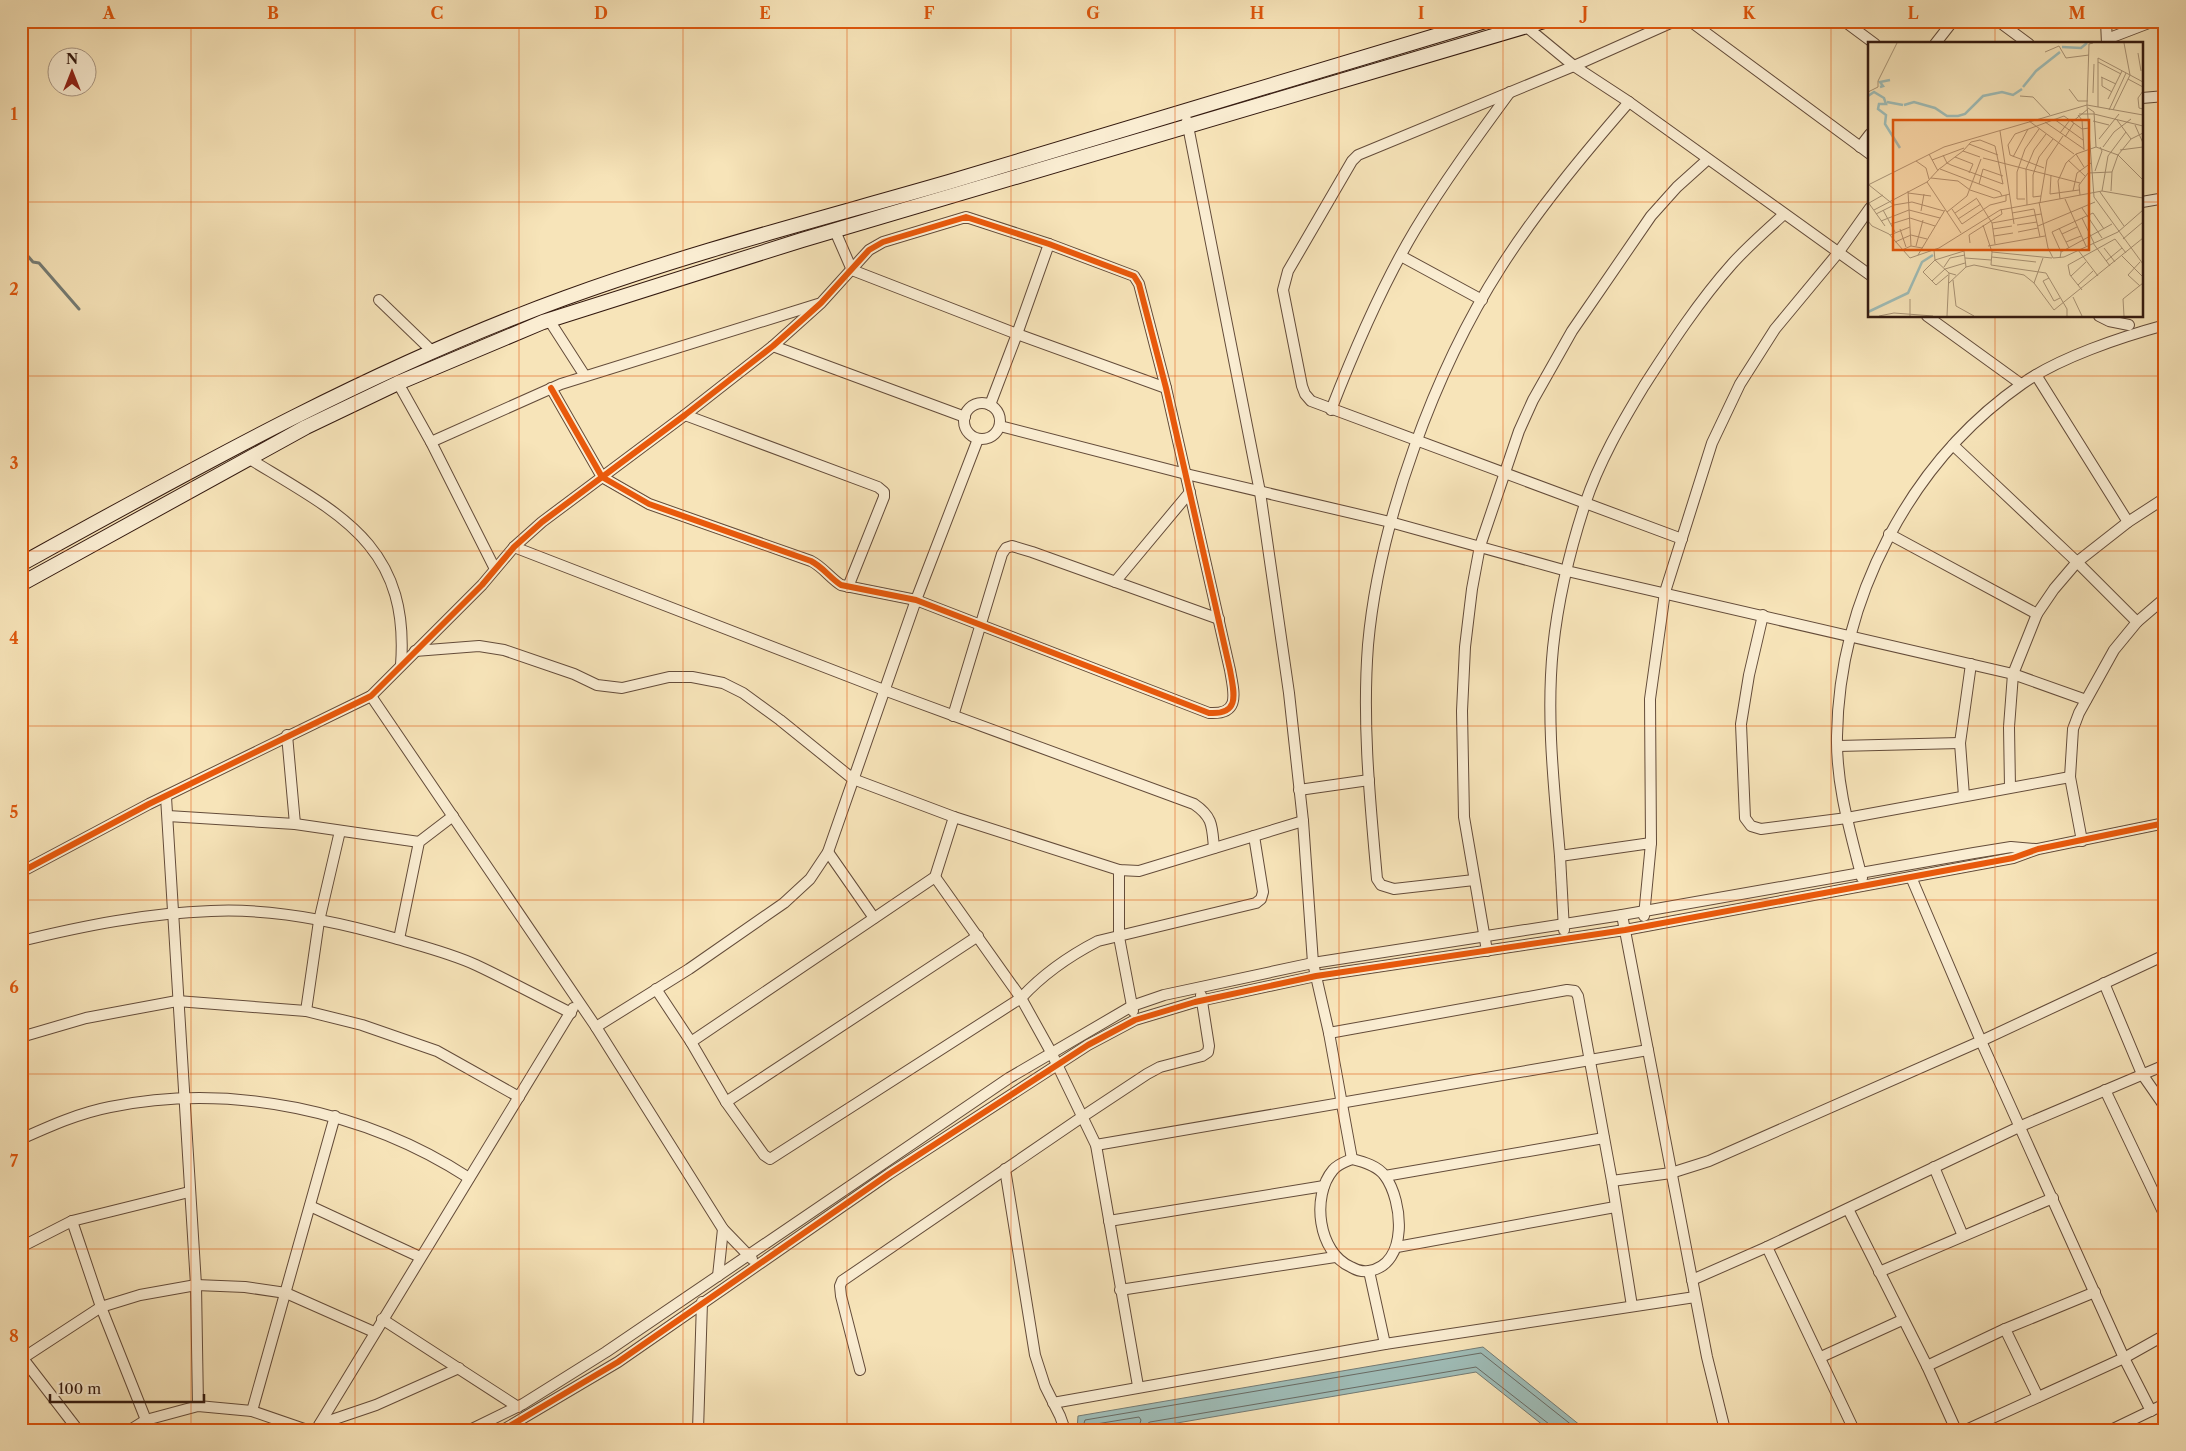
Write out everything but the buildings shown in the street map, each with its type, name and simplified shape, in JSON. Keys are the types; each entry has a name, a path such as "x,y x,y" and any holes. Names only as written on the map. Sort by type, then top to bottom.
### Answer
{"main road":[{"path":"21,564 301,413 433,352 565,298 667,264 1184,112 1484,21"},
{"path":"21,584 306,427 398,383 549,320 656,284 1188,127 1523,24 1544,21"}],"street":[{"path":"1675,21 1574,66 1358,155 1352,161 1288,271 1283,290 1302,386 1305,394 1311,401 1682,539"},
{"path":"1690,21 1868,153"},
{"path":"1844,21 1872,42"},
{"path":"1937,42 1953,21"},
{"path":"1998,21 2016,40"},
{"path":"2106,21 2107,42 2154,21"},
{"path":"1523,24 1574,66 1629,102 1707,160 1868,274"},
{"path":"1331,410 1365,326 1414,231 1462,158 1510,92"},
{"path":"2144,98 2165,96"},
{"path":"1474,880 1394,889 1381,886 1377,879 1369,780 1366,708 1368,645 1377,581 1390,522 1417,441 1445,373 1482,300 1501,268 1570,170 1629,102"},
{"path":"1184,112 1260,492 1289,693 1303,821 1313,963 1329,1033 1352,1159"},
{"path":"1860,147 1868,137"},
{"path":"1487,951 1464,817 1462,711 1465,647 1472,589 1480,546 1519,431 1533,400 1577,322 1650,216 1677,187 1707,160"},
{"path":"2144,202 2165,198"},
{"path":"1643,926 1651,843 1650,699 1665,592 1712,442 1740,384 1775,329 1838,253 1868,211"},
{"path":"1564,939 1552,752 1551,699 1553,650 1558,611 1585,504 1607,450 1625,418 1689,320 1733,263 1784,214"},
{"path":"21,872 287,735 371,696 495,569 514,547 542,522 602,477 685,415 773,346 821,303 869,250 884,242 966,218 975,219 1049,244 1134,276 1142,291 1219,619 1235,695 1229,709 1221,714 1209,713 916,600 848,587 831,579 818,564 811,561 648,504 602,477 551,388"},
{"path":"835,231 852,270 1017,334 1166,388"},
{"path":"990,405 1049,244"},
{"path":"1401,256 1482,300"},
{"path":"379,300 433,352"},
{"path":"431,442 551,388 821,303"},
{"path":"1929,318 2021,384"},
{"path":"2103,318 2130,325 2165,325"},
{"path":"549,320 585,376"},
{"path":"1864,886 1842,798 1838,746 1840,684 1850,636 1872,571 1890,534 1925,479 1953,445 1984,414 2021,384 2130,325"},
{"path":"773,346 965,416"},
{"path":"2036,375 2128,522"},
{"path":"398,383 431,442 495,569"},
{"path":"978,404 990,405 998,412 1000,426 994,435 984,439 973,437 966,428 965,416 972,407 978,404"},
{"path":"685,415 878,487 884,492 884,497 848,587"},
{"path":"1000,426 1186,474 1390,522 1567,571 1665,592 2014,674 2086,700"},
{"path":"596,1027 784,903 810,879 828,852 916,600 978,439"},
{"path":"1953,445 2077,562 2137,622"},
{"path":"248,458 331,509 363,536 386,570 395,588 400,616 401,665"},
{"path":"1115,582 1190,492"},
{"path":"2010,787 2009,727 2014,674 2037,614 2054,589 2077,562 2128,522 2165,498"},
{"path":"1890,534 2037,614"},
{"path":"953,716 1002,554 1006,548 1012,546 1032,552 1219,619"},
{"path":"514,547 884,690 1194,804 1206,813 1211,824 1214,848"},
{"path":"2082,841 2070,777 2073,729 2086,700 2114,650 2137,622 2165,598"},
{"path":"1763,615 1749,676 1741,724 1745,818 1751,826 1761,829 1847,818 2070,777"},
{"path":"415,651 479,646 504,650 574,674 597,685 622,688 670,677 692,677 723,683 743,693 780,720 853,779 954,817 1119,870 1139,871 1303,821"},
{"path":"1964,796 1960,743 1971,664"},
{"path":"371,696 596,1027 723,1229 757,1265"},
{"path":"287,735 294,824"},
{"path":"1838,746 1960,743"},
{"path":"1299,790 1369,780"},
{"path":"166,797 177,1001 196,1284 198,1406"},
{"path":"168,816 294,824 419,842"},
{"path":"399,939 419,842 453,816"},
{"path":"691,1042 935,877 954,817"},
{"path":"503,1430 614,1364 889,1174 1057,1064 1135,1020 1202,1000 1316,976 1625,930 2013,858 2038,849 2165,823"},
{"path":"306,1011 319,921 340,831"},
{"path":"656,989 691,1042 726,1102 764,1155 770,1159 776,1157 1021,998 1038,980 1098,941 1256,903 1261,899 1263,892 1254,836"},
{"path":"1560,856 1651,843"},
{"path":"476,1428 518,1407 606,1352 669,1311 748,1255 1009,1078 1132,1006 1164,995 1313,963 1563,924 2011,847 2038,849"},
{"path":"828,852 874,918"},
{"path":"1943,859 1945,871"},
{"path":"1119,870 1119,937 1135,1020"},
{"path":"935,877 1021,998 1052,1052 1096,1145 1138,1386"},
{"path":"1911,878 1981,1041 2124,1358 2151,1411"},
{"path":"1808,882 1811,896"},
{"path":"1744,893 1746,908"},
{"path":"21,942 99,924 172,913 213,911 257,912 319,921 399,939 475,964 570,1013"},
{"path":"1622,914 1695,1297 1725,1430"},
{"path":"726,1102 978,936"},
{"path":"1403,949 1405,963"},
{"path":"1612,1181 1671,1173 1709,1161 1981,1041 2165,955"},
{"path":"2104,983 2142,1074 2165,1107"},
{"path":"860,1370 841,1296 840,1286 842,1281 1082,1116 1160,1067 1202,1056 1208,1052 1209,1046 1199,987"},
{"path":"1329,1033 1567,990 1575,991 1578,996 1612,1181 1632,1306"},
{"path":"21,1037 86,1018 177,1001 306,1011 362,1025 437,1051 519,1097"},
{"path":"318,1427 374,1332 578,1001"},
{"path":"1096,1145 1342,1101 1648,1050"},
{"path":"1692,1280 1848,1209 2020,1126 2165,1065"},
{"path":"2105,1090 2165,1216"},
{"path":"21,1139 67,1119 110,1107 183,1097 260,1103 335,1116 391,1135 440,1158 470,1178"},
{"path":"252,1411 335,1116"},
{"path":"947,1120 955,1131"},
{"path":"1385,1176 1604,1138"},
{"path":"1352,1159 1368,1163 1385,1176 1398,1211 1397,1247 1390,1259 1377,1268 1369,1271 1347,1266 1335,1256 1324,1236 1320,1217 1324,1186 1332,1171 1339,1164 1352,1159"},
{"path":"882,1165 889,1174"},
{"path":"1934,1167 1963,1236"},
{"path":"1004,1169 1035,1355 1045,1386 1065,1430"},
{"path":"1108,1221 1324,1186"},
{"path":"21,1246 72,1221 189,1192"},
{"path":"1879,1272 2052,1198"},
{"path":"310,1206 420,1257"},
{"path":"1397,1247 1615,1206"},
{"path":"1848,1209 1956,1430"},
{"path":"811,1213 819,1222"},
{"path":"72,1221 101,1308 146,1420"},
{"path":"718,1276 723,1229"},
{"path":"1767,1247 1821,1357 1854,1430"},
{"path":"1120,1290 1335,1256"},
{"path":"1369,1271 1385,1344"},
{"path":"78,1430 22,1357 101,1308 140,1295 196,1284 245,1287 286,1293 374,1332"},
{"path":"1926,1366 2004,1328 2095,1292"},
{"path":"1053,1403 1138,1386 1385,1344 1695,1297"},
{"path":"698,1430 702,1302"},
{"path":"669,1311 676,1320"},
{"path":"382,1319 518,1407"},
{"path":"1821,1357 1902,1320"},
{"path":"2004,1328 2038,1397"},
{"path":"1966,1430 2124,1358 2165,1335"},
{"path":"606,1352 614,1364"},
{"path":"318,1427 376,1405 459,1368"},
{"path":"538,1395 547,1404"},
{"path":"2111,1430 2165,1404"},
{"path":"130,1430 146,1420 198,1406 252,1411 307,1430"}],"water":[{"path":"1483,1347 1586,1430 1549,1430 1476,1372 1136,1430 1077,1430 1078,1416"}],"waterway":[{"path":"21,248 33,262 39,263 79,309"}],"cycle path":[{"path":"21,872 149,804 371,696 482,585 514,547 542,522 685,415 773,346 821,303 869,250 883,242 966,217 1049,244 1134,276 1139,284 1166,388 1230,670 1234,694 1231,706 1219,713 1209,713 916,600 841,585 811,561 649,504 602,477 551,388"},
{"path":"503,1430 618,1362 889,1174 1088,1045 1135,1020 1195,1002 1316,976 1625,930 2013,858 2038,849 2165,823"}]}
